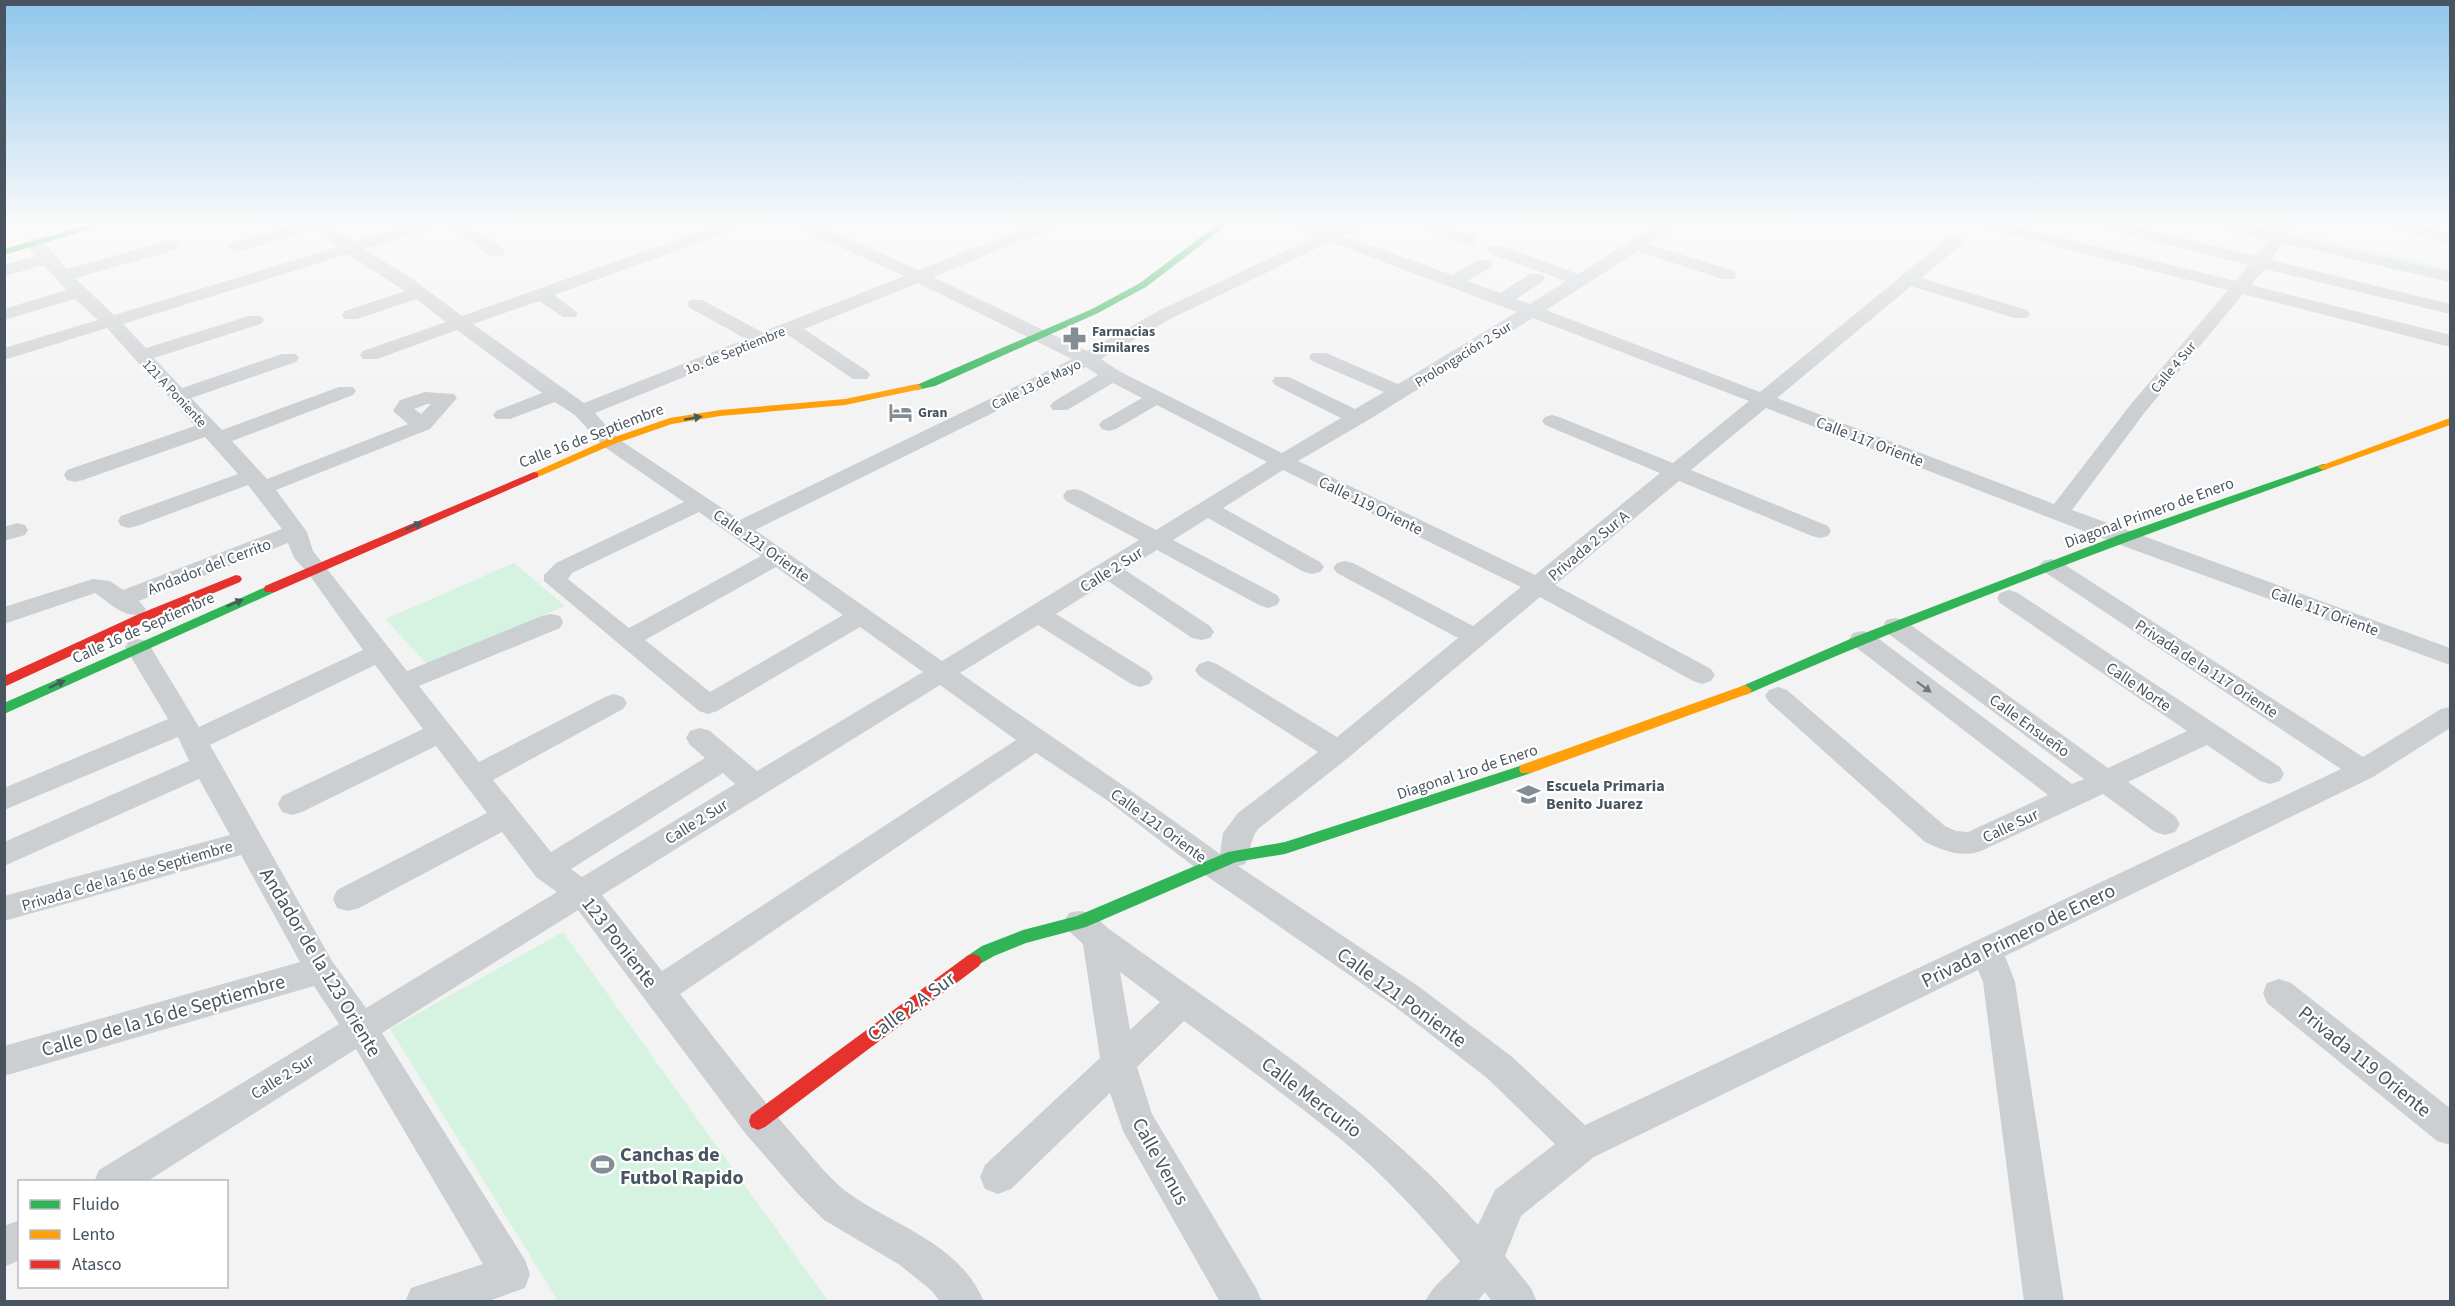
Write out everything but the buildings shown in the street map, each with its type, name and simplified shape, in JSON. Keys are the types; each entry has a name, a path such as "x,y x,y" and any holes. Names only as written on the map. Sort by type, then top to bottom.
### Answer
{"street":[{"name":"121 A Poniente","path":"70,283 104,316 258,482 304,552"},
{"path":"4,354 193,283"},
{"path":"104,316 225,283"},
{"name":"Calle 121 Oriente","path":"404,283 582,411 598,436 740,529 1036,740 1223,860"},
{"path":"370,355 575,283"},
{"name":"1o. de Septiembre","path":"582,411 901,283"},
{"name":"Calle 119 Oriente","path":"932,283 1087,359 1112,375 1281,462 1538,586 1663,651 1702,675"},
{"name":"Calle 16 de Septiembre","path":"1032,334 1095,311 1146,283"},
{"name":"Calle 13 de Mayo","path":"740,529 1087,359 1166,314 1231,283"},
{"name":"Calle 117 Oriente","path":"1456,283 2123,538 2451,657"},
{"path":"1502,300 1528,283"},
{"name":"Prolongación 2 Sur","path":"1281,462 1400,393 1575,283"},
{"name":"Privada 2 Sur A","path":"1223,860 1238,833 1248,821 1338,751 1905,283"},
{"path":"1919,283 2021,314"},
{"path":"2220,283 2451,341"},
{"name":"Calle 4 Sur","path":"2058,513 2138,408 2244,283"},
{"path":"2345,283 2451,309"},
{"path":"4,315 78,292"},
{"path":"351,315 418,292"},
{"path":"542,295 570,313"},
{"name":"Calle 16 de Septiembre","path":"4,682 141,632 304,552 598,436 690,418 885,395 930,384 1032,334 1095,295"},
{"path":"696,304 761,339"},
{"path":"141,356 255,320"},
{"path":"790,328 860,375"},
{"path":"1319,357 1400,393"},
{"path":"177,396 289,358"},
{"path":"1060,406 1112,375"},
{"path":"1282,381 1358,418"},
{"path":"75,476 346,391"},
{"path":"503,415 556,394"},
{"path":"1108,425 1157,397"},
{"path":"1552,421 1820,531"},
{"name":"Diagonal Primero de Enero","path":"1862,639 2123,538 2451,421"},
{"path":"129,521 258,482 423,425"},
{"name":"Calle 2 Sur","path":"115,1180 755,785 1209,509 1281,462"},
{"path":"1074,495 1268,600"},
{"path":"700,503 564,568 556,575 556,581 708,705 861,615"},
{"path":"1209,509 1312,567"},
{"name":"Andador del Cerrito","path":"122,599 304,552"},
{"name":"123 Poniente","path":"304,552 334,595 505,817 547,869 583,893 759,1121 811,1182 837,1207 914,1252 946,1277 964,1302"},
{"path":"628,639 778,556"},
{"name":"Privada de la 117 Oriente","path":"2051,566 2363,770"},
{"path":"1345,568 1475,636"},
{"path":"1108,570 1201,632"},
{"name":"Calle 16 de Septiembre","path":"4,709 247,575"},
{"name":"Andador del Cerrito","path":"4,616 93,586 100,586 122,599 141,632"},
{"name":"Calle Norte","path":"2009,598 2270,774"},
{"path":"1038,614 1140,678"},
{"path":"403,682 551,622"},
{"name":"Calle Ensueño","path":"1895,626 2165,824"},
{"name":"Andador de la 123 Oriente","path":"141,632 194,743 321,969 361,1028 511,1274 425,1302"},
{"name":"Calle Ensueño","path":"1862,639 2070,797"},
{"name":"Diagonal 1ro de Enero","path":"1089,930 1223,860 1285,848 1562,757 1758,685 1862,639"},
{"path":"4,855 194,743 379,653"},
{"path":"1208,670 1338,751"},
{"name":"Calle Sur","path":"1778,696 1935,834 1953,842 1971,843 2208,733"},
{"path":"475,777 614,703"},
{"name":"Privada Primero de Enero","path":"1445,1302 1464,1287 1485,1260 1495,1229 1508,1203 1581,1144 2363,770 2451,716"},
{"path":"292,804 441,732"},
{"path":"700,738 755,785"},
{"path":"658,991 1036,740"},
{"path":"4,800 194,743"},
{"path":"547,869 725,759"},
{"path":"348,899 505,817"},
{"name":"Privada C de la 16 de Septiembre","path":"4,909 249,842"},
{"name":"Calle 121 Poniente","path":"1223,860 1498,1067 1581,1144"},
{"name":"Calle Mercurio","path":"1089,930 1353,1126 1392,1160 1485,1260 1517,1302"},
{"name":"Calle Venus","path":"1089,930 1099,955 1118,1063 1136,1120 1242,1302"},
{"name":"Calle 2 A Sur","path":"759,1121 942,982 988,951 1023,937 1089,930"},
{"path":"1987,950 1999,982 2044,1302"},
{"name":"Calle D de la 16 de Septiembre","path":"4,1061 321,969"},
{"name":"Privada 119 Oriente","path":"2279,993 2451,1129"},
{"path":"998,1177 1183,1001"},
{"path":"4,1248 18,1239"}],"green space":[{"path":"514,563 565,606 428,665 385,619"},
{"name":"Canchas de Futbol Rapido","path":"563,932 828,1301 558,1301 390,1029"}],"traffic: fast":[{"path":"917,387 931,384 1095,311 1146,283"},
{"path":"1745,690 1862,639 2123,538 2323,467"},
{"path":"4,709 270,589"},
{"path":"973,961 988,951 1023,937 1080,922 1234,856 1285,848 1526,769"}],"traffic: slow":[{"path":"534,475 610,442 670,421 720,413 845,402 917,387"},
{"path":"2323,467 2450,421"},
{"path":"1526,769 1745,690"}],"traffic: jam":[{"path":"270,589 534,475"},
{"path":"4,682 144,617 236,579"},
{"path":"758,1121 973,961"}],"place":[{"name":"Farmacias Similares","path":"1074,339"},
{"name":"Gran","path":"900,412"},
{"name":"Escuela Primaria Benito Juarez","path":"1528,794"},
{"name":"Canchas de Futbol Rapido","path":"602,1165"}]}
